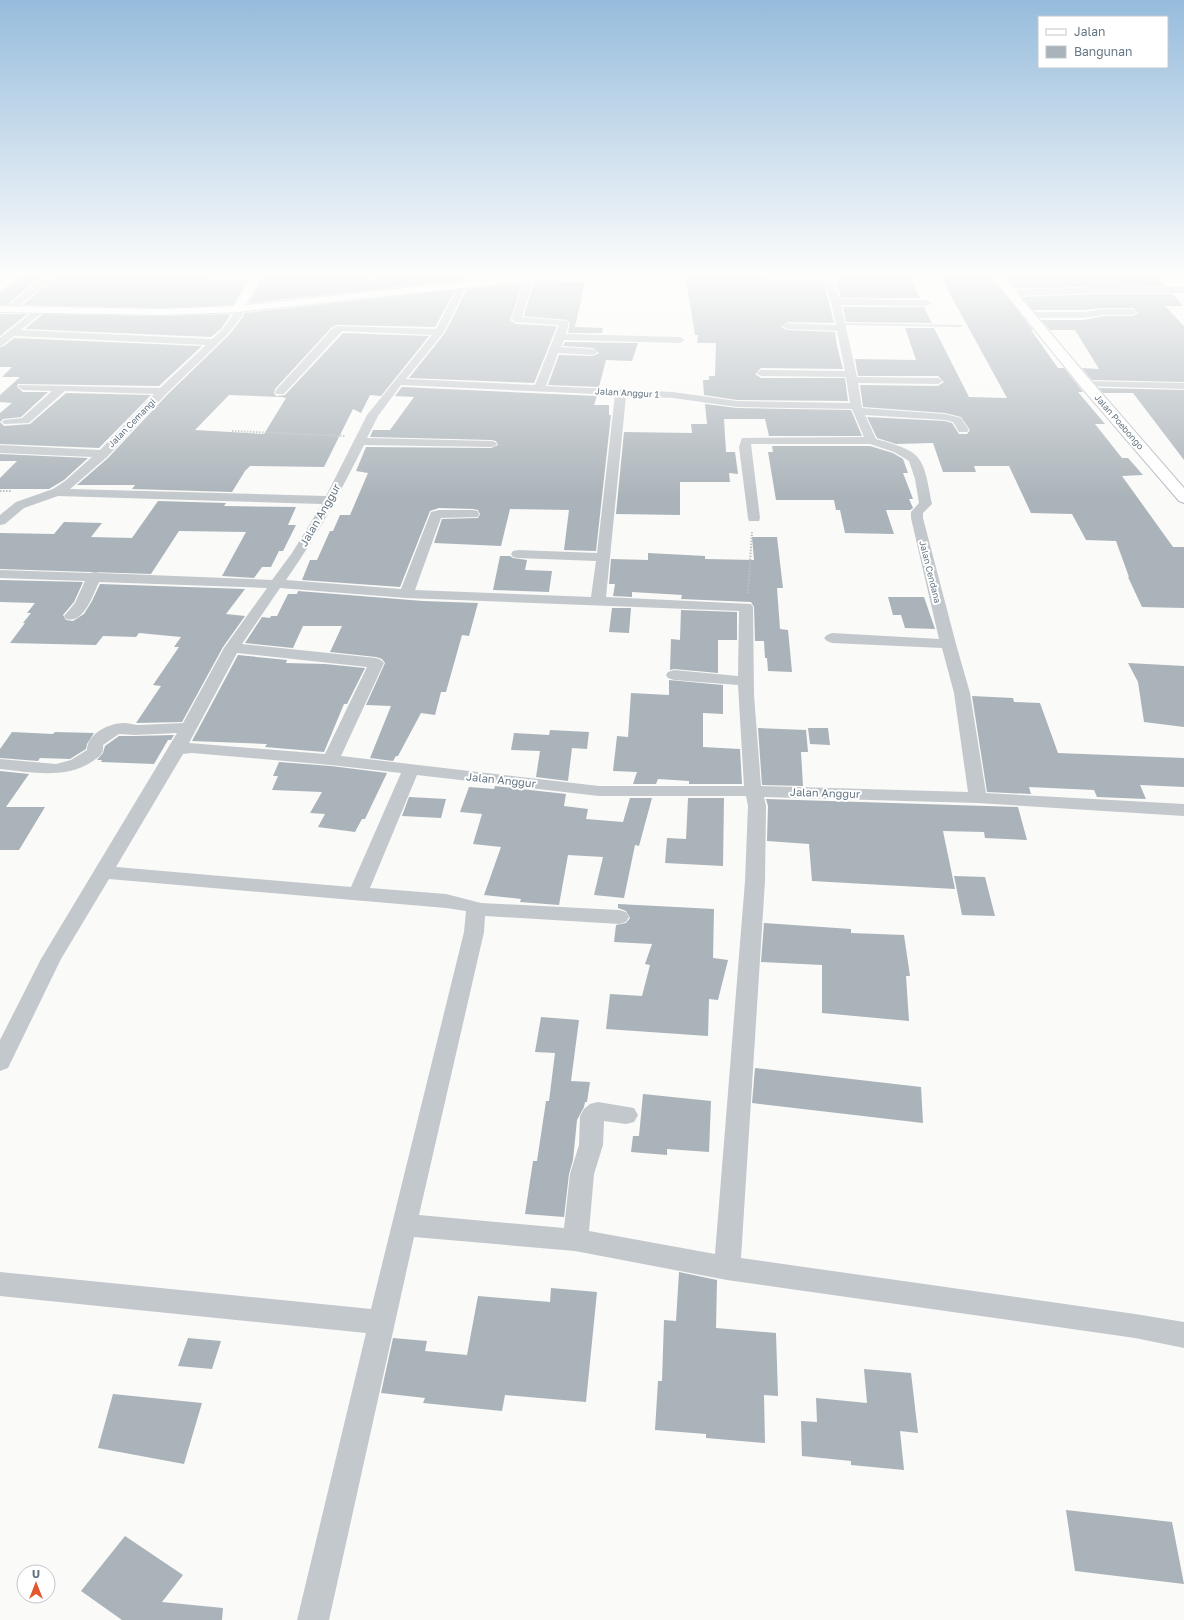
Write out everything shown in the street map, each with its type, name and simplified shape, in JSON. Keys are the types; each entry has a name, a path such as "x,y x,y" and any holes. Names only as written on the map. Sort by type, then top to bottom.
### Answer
{"street":[{"name":"Jalan Cemangi","path":"0,521 20,505 57,492 69,484 103,454 163,391 208,348"},
{"path":"280,392 320,348"},
{"name":"Jalan Anggur","path":"177,749 232,648 303,545 330,500 373,415 426,348"},
{"path":"754,518 745,448 746,440 871,441 857,408 846,348"},
{"name":"Jalan Poebongo","path":"1055,348 1184,498"},
{"path":"539,389 554,350 593,352"},
{"path":"760,373 938,381"},
{"name":"Jalan Anggur 1","path":"398,382 682,396 737,404 857,408 945,417 957,420 963,430"},
{"path":"1086,384 1184,386"},
{"path":"23,387 163,391"},
{"path":"3,424 25,421 62,388"},
{"path":"598,601 621,393"},
{"path":"360,439 491,444"},
{"name":"Jalan Cendana","path":"871,441 909,454 914,459 917,466 926,504 917,512 917,518 948,644 962,693 978,798"},
{"name":"Jalan Cemangi","path":"0,449 103,454"},
{"path":"57,492 330,500"},
{"path":"406,594 436,515 473,514"},
{"path":"518,554 602,557"},
{"path":"0,574 95,576 277,584 406,594 746,607 746,681 753,791 757,802 754,881 727,1268"},
{"path":"71,616 81,605 95,576"},
{"path":"832,638 948,644"},
{"path":"232,648 376,663 331,760"},
{"path":"674,675 746,681"},
{"path":"0,764 56,769 77,764 95,752 95,744 111,730 127,727 135,730 188,728"},
{"name":"Jalan Anggur","path":"177,749 192,748 331,760 599,791 753,791 978,798 1184,810"},
{"path":"0,1062 51,959 177,749"},
{"path":"358,894 411,770"},
{"path":"104,872 446,901 472,906 476,909 619,917"},
{"path":"313,1620 404,1225 474,932 476,909"},
{"path":"576,1240 582,1174 591,1145 592,1116 598,1111 626,1115"},
{"path":"404,1225 576,1240 727,1268 1135,1326 1184,1335"},
{"path":"0,1284 382,1322"}],"path":[{"path":"232,431 360,439"},
{"path":"746,607 751,536 754,518"}],"building":[{"path":"0,348 200,348 159,386 18,384 17,387 23,392 48,392 21,417 3,419 0,422 0,413 12,403 0,402 0,395 20,377 2,377 12,367 0,367"},
{"path":"216,348 313,348 275,389 274,393 276,396 285,395 329,348 420,348 381,396 370,395 361,413 353,409 324,467 250,466 245,471 232,492 132,489 135,485 77,485 108,458 168,394","holes":["229,395 286,398 264,434 195,430"]},
{"path":"433,348 548,348 534,383 409,378"},
{"path":"587,348 636,348 632,361 606,360 599,387 548,385 559,355 593,356 599,353 593,348"},
{"path":"716,348 837,348 843,369 761,368 755,374 761,378 845,378 848,401 737,400 704,395 703,380 709,380 709,376 715,376"},
{"path":"912,348 944,348 969,397 1007,398 979,348 1044,348 1058,368 1064,368 1083,392 1078,392 1105,424 1095,424 1122,458 1128,458 1143,475 1122,476 1173,547 1184,547 1184,608 1142,607 1128,577 1116,541 1086,540 1072,514 1031,513 1009,466 974,466 976,472 943,472 933,443 896,444 877,438 867,417 945,421 952,423 959,434 967,434 970,430 961,417 945,413 863,407 860,385 938,386 944,382 938,376 858,376 855,359 916,360"},
{"path":"1086,348 1184,348 1184,382 1092,380 1082,368 1099,369"},
{"path":"402,387 597,396 594,405 609,405 609,415 611,415 596,551 564,550 569,510 510,509 501,546 434,543 442,519 478,518 480,514 478,510 473,509 439,508 430,511 400,587 302,580 310,560 317,560 330,531 333,531 340,515 350,515 368,473 356,471 366,447 491,448 498,445 496,441 491,440 370,437 373,430 390,430 414,397 395,396"},
{"path":"1099,388 1184,390 1184,460 1133,393 1103,393"},
{"path":"66,393 151,395 99,448 0,444 0,422 4,426 30,424"},
{"path":"705,404 737,408 851,410 862,436 769,436 765,419 724,419 726,452 735,452 738,474 729,473 730,482 680,482 680,515 616,514 624,432 692,433 691,424 707,424"},
{"path":"772,446 870,446 893,453 903,459 908,473 903,473 913,499 909,499 913,508 910,510 886,510 894,534 845,533 840,510 836,510 834,500 776,500 768,452 773,452"},
{"path":"0,454 88,458 64,480 49,489 0,489 0,478 17,461 0,461"},
{"path":"158,501 226,503 224,506 296,507 288,525 296,525 283,551 279,551 271,567 262,567 254,578 222,576 246,532 179,531 151,574 0,569 0,533 54,534 64,522 102,523 91,537 132,538"},
{"path":"752,537 777,537 783,588 777,588 780,629 788,630 792,672 768,671 767,658 765,658 764,641 755,641 754,607 751,602 681,599 682,595 632,592 632,597 613,596 615,584 609,584 611,559 648,560 648,553 705,556 705,559 754,560"},
{"path":"500,556 510,556 513,558 527,560 525,570 552,571 549,592 493,590"},
{"path":"0,580 83,582 74,602 63,615 66,620 73,621 84,614 100,584 245,589 226,614 245,616 223,647 182,722 136,723 161,686 153,685 179,647 174,647 181,637 139,633 136,637 103,636 96,645 10,643 25,623 23,623 31,613 27,613 35,603 0,602"},
{"path":"298,591 423,601 478,603 469,636 462,635 446,692 441,692 435,715 421,713 398,756 396,756 393,761 370,758 391,706 366,705 385,663 382,659 376,657 330,652 342,626 303,626 293,648 245,643 262,617 270,618 271,616 277,616 288,594 297,594"},
{"path":"888,597 924,597 935,629 905,628 901,615 893,615"},
{"path":"612,608 631,608 629,633 609,632"},
{"path":"681,610 737,612 737,640 718,640 718,673 674,669 670,670 671,639 680,640"},
{"path":"238,655 287,660 286,663 325,664 365,668 347,704 344,704 324,752 265,747 267,744 192,741"},
{"path":"1128,663 1184,666 1184,727 1144,722 1138,682"},
{"path":"669,680 723,685 723,714 703,713 703,747 740,749 742,784 689,784 689,781 658,779 656,784 633,784 637,772 613,771 617,736 628,737 631,693 669,695"},
{"path":"972,696 1013,698 1014,702 1040,703 1058,753 1184,758 1184,787 1140,785 1146,799 1097,797 1094,790 1029,787 1031,794 987,792"},
{"path":"758,728 806,730 808,752 801,752 803,786 762,785"},
{"path":"808,728 828,728 830,745 810,744"},
{"path":"550,730 589,732 587,749 572,748 568,781 536,777 540,751 511,750 514,733 549,735"},
{"path":"12,732 53,734 55,732 94,733 87,744 86,749 70,759 40,758 38,761 0,758 0,749"},
{"path":"174,735 171,740 168,740 154,764 101,762 102,760 97,760 103,753 105,746 119,736"},
{"path":"279,762 331,766 387,773 365,819 362,819 355,832 318,827 325,814 310,813 322,792 272,790 278,776 273,776"},
{"path":"0,771 29,774 6,807 45,807 19,850 0,850"},
{"path":"495,786 566,794 564,806 588,809 586,819 623,822 630,798 652,798 639,846 635,845 624,898 594,895 603,857 568,855 559,905 520,902 521,899 484,895 501,847 473,844 482,814 460,812 469,787 494,789"},
{"path":"409,797 446,799 441,818 402,816"},
{"path":"688,798 724,798 723,866 665,863 667,838 686,839"},
{"path":"766,799 1018,807 1027,840 985,838 984,832 943,831 955,889 812,881 809,844 767,841 768,806"},
{"path":"954,876 985,877 995,916 962,915"},
{"path":"618,904 714,909 713,958 728,960 718,1000 709,999 708,1036 606,1029 610,994 642,996 650,965 645,964 652,944 614,942 616,925 626,923 630,918 626,911 618,908"},
{"path":"764,923 851,929 851,933 904,935 910,976 906,976 909,1021 822,1013 822,965 761,962"},
{"path":"541,1017 579,1020 571,1081 590,1082 587,1102 585,1102 577,1120 573,1160 569,1174 564,1217 525,1214 533,1161 537,1161 546,1101 549,1101 555,1053 535,1052"},
{"path":"755,1068 921,1087 923,1123 752,1103"},
{"path":"643,1094 711,1101 709,1152 667,1149 667,1155 631,1152 633,1136 639,1136"},
{"path":"679,1272 717,1280 716,1328 776,1333 778,1396 764,1395 765,1443 706,1438 706,1434 655,1430 658,1381 662,1381 664,1320 676,1321"},
{"path":"551,1288 597,1292 586,1402 505,1395 502,1411 423,1403 425,1398 381,1393 393,1338 427,1341 425,1351 467,1355 478,1296 550,1302"},
{"path":"188,1338 221,1341 212,1369 178,1366"},
{"path":"864,1369 911,1373 918,1433 900,1431 904,1470 851,1465 851,1461 802,1456 801,1421 817,1422 816,1398 867,1403"},
{"path":"113,1394 202,1403 184,1464 98,1448"},
{"path":"1066,1510 1172,1522 1184,1584 1075,1571"},
{"path":"125,1536 183,1575 162,1602 223,1608 222,1620 122,1620 81,1591"}]}
